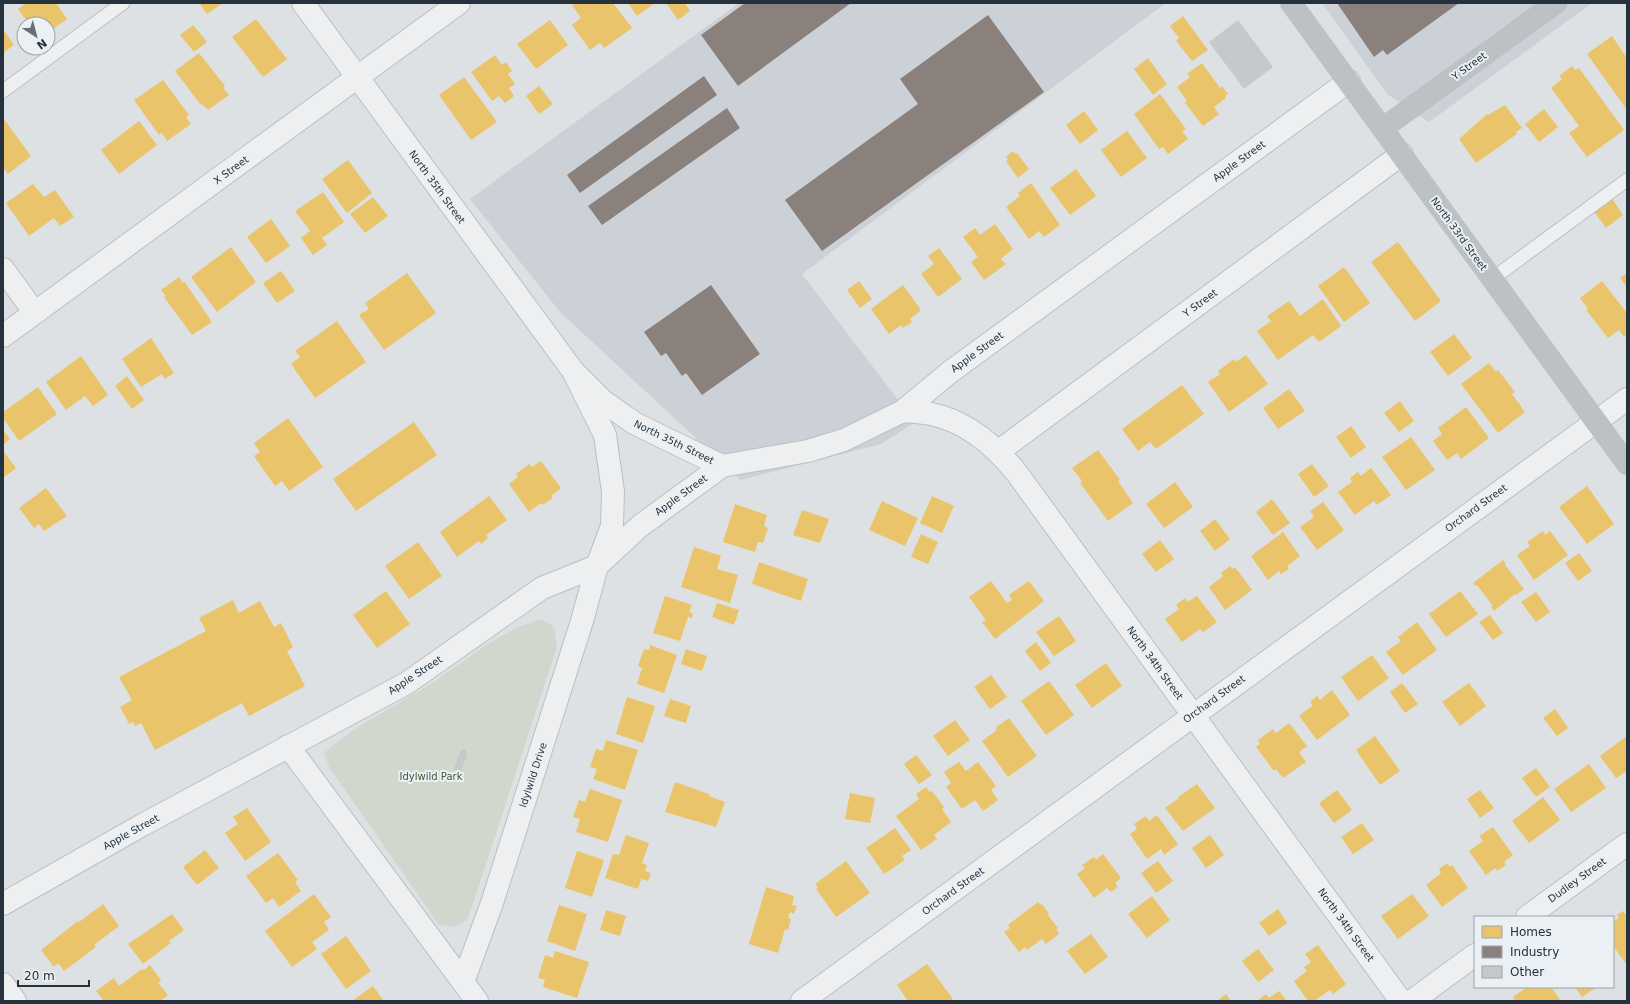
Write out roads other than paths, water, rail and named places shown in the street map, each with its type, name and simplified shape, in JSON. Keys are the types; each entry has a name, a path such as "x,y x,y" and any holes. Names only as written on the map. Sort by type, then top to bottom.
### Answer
{"main road":[{"name":"North 33rd Street","path":"1291,3 1627,464"},
{"name":"Y Street","path":"1383,128 1556,3"}],"street":[{"name":"North 35th Street","path":"303,3 573,371 603,400 634,423 722,466"},
{"name":"X Street","path":"3,336 460,3"},
{"name":"Apple Street","path":"3,904 144,824 407,683 542,588 597,566 640,526 722,466 808,451 844,440 903,411 950,372 1349,81"},
{"name":"Y Street","path":"999,451 1402,154"},
{"path":"3,269 35,313"},
{"name":"North 35th Street","path":"573,371 605,435 609,459 613,492 612,526 597,566"},
{"name":"Orchard Street","path":"802,1001 1627,399"},
{"name":"North 34th Street","path":"903,411 930,413 953,420 999,451 1016,472 1401,1001"},
{"name":"Idylwild Drive","path":"463,982 494,896 582,621 597,566"},
{"path":"288,746 477,1001"},
{"name":"Dudley Street","path":"1528,916 1627,844"},
{"path":"1412,1001 1474,956"},
{"path":"3,984 16,1001"}],"lane":[{"path":"3,91 123,3"},
{"path":"1492,279 1627,180"}],"park label":[{"name":"Idylwild Park","path":"431,776"}]}
